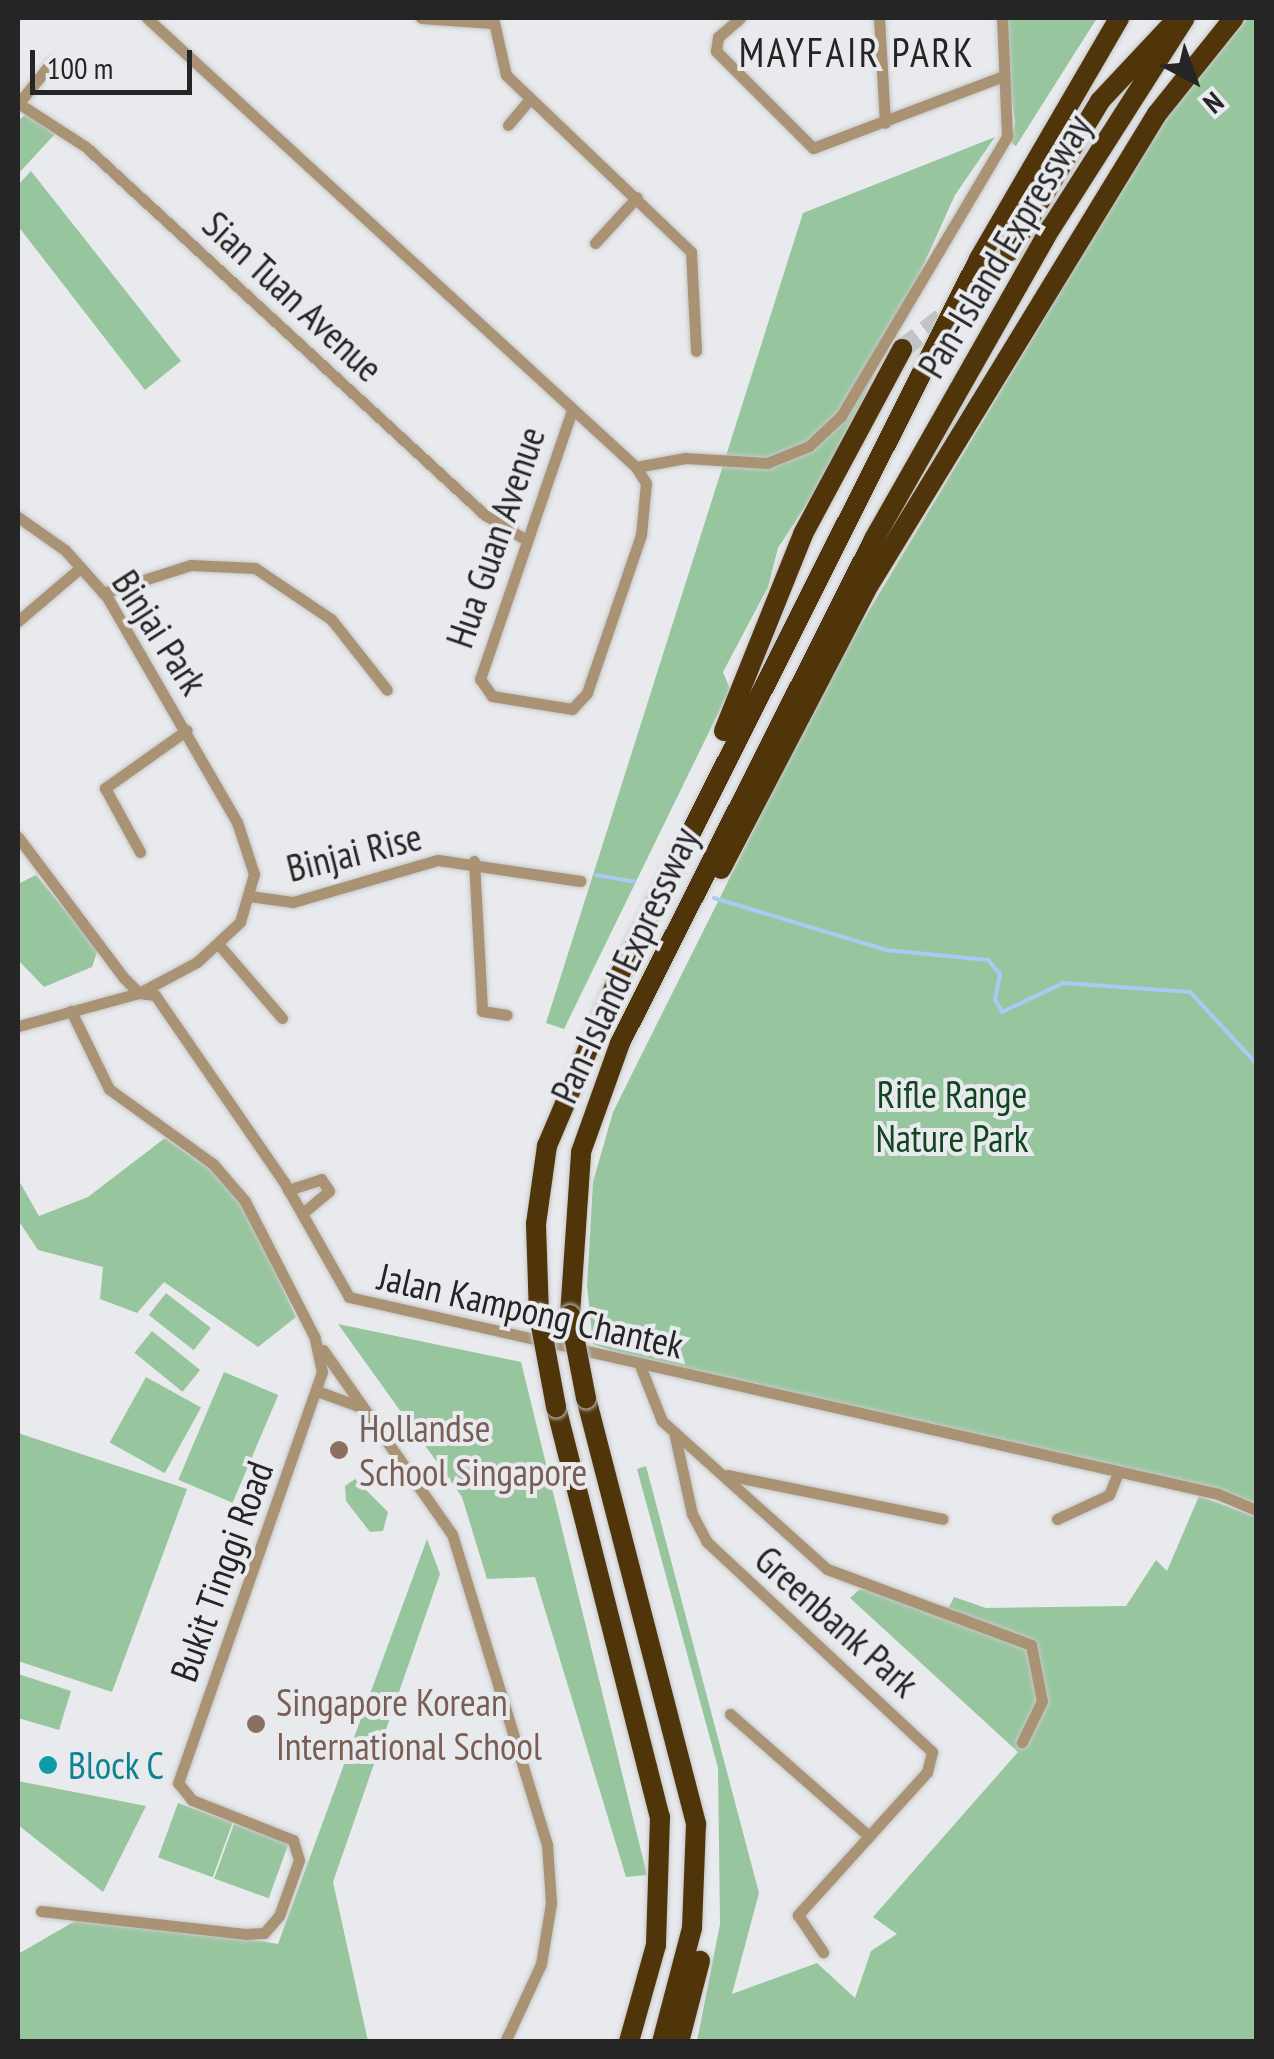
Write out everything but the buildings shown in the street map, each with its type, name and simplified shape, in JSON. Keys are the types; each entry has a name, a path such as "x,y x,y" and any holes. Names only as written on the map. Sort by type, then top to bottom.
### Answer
{"highway":[{"name":"Pan-Island Expressway","path":"629,2042 656,1945 660,1817 556,1407 540,1314 536,1224 548,1146 619,976 978,260 1119,18"},
{"name":"Pan-Island Expressway","path":"662,2042 692,1928 698,1866 690,1785 586,1398 570,1315 580,1152 650,985 874,539 1182,18"},
{"path":"1010,252 1100,100 1182,18"},
{"path":"650,985 710,890 869,585 1157,114 1234,18"},
{"path":"619,976 803,534 902,349"},
{"path":"678,2042 700,1962 692,1928"}],"street":[{"name":"Hua Guan Avenue","path":"147,18 636,467 646,482 644,524 578,708 492,696 481,683 523,538 572,410"},
{"path":"420,18 492,20 499,61 529,100 594,168 637,197 690,252 696,352"},
{"path":"740,18 718,37 716,50 809,146 822,148 1004,76"},
{"path":"879,18 885,123"},
{"path":"636,467 685,458 767,464 824,434 1002,148 1009,121 1002,18"},
{"path":"18,103 51,63"},
{"path":"508,125 529,100"},
{"name":"Sian Tuan Avenue","path":"18,103 86,147 485,515 523,538"},
{"path":"595,244 637,197"},
{"name":"Binjai Park","path":"18,517 80,568 103,593 187,730 244,840 254,874 250,896"},
{"path":"103,593 191,565 255,568 331,619 387,690"},
{"name":"Binjai Park","path":"18,621 80,568"},
{"name":"Binjai Park","path":"140,852 105,788 187,730"},
{"name":"Jalan Kampong Chantek","path":"18,837 139,993 154,995 288,1190 350,1297 641,1368 1118,1473 1256,1510"},
{"name":"Binjai Rise","path":"250,896 293,902 410,864 474,861 580,881"},
{"name":"Binjai Rise","path":"474,861 482,1010 507,1015"},
{"path":"18,1026 139,993 220,946 250,896"},
{"path":"220,946 282,1018"},
{"name":"Bukit Tinggi Road","path":"42,1911 245,1934 264,1933 279,1916 299,1860 294,1840 192,1800 178,1783 317,1390 322,1356 245,1201 213,1164 109,1089 72,1011"},
{"path":"288,1190 321,1178 329,1191 302,1214"},
{"path":"315,1338 452,1534 546,1844 551,1903 540,1964 505,2042"},
{"path":"641,1368 651,1405 674,1432 826,1569 1031,1645 1042,1701 1022,1742"},
{"path":"317,1390 365,1409"},
{"name":"Greenbank Park","path":"674,1432 692,1514 707,1542 930,1746 927,1772 798,1916 824,1952"},
{"path":"1056,1519 1109,1495 1118,1473"},
{"path":"723,1474 943,1519"},
{"path":"730,1714 868,1836"}],"green space":[{"name":"MAYFAIR PARK","path":"1002,18 1097,18 1016,146 1010,142 1015,123"},
{"name":"Rifle Range Nature Park","path":"1248,18 1256,18 1256,1503 636,1359 593,1344 587,1286 593,1182 613,1112 834,669 1163,121"},
{"path":"26,114 55,134 18,174 18,121"},
{"path":"995,137 955,195 836,459 778,548 768,587 723,672 730,689 564,1029 546,1023 803,213"},
{"path":"31,171 181,361 145,390 18,226 18,185"},
{"path":"36,875 98,949 92,967 44,987 18,960 18,884"},
{"path":"165,1138 215,1173 247,1212 296,1317 258,1347 164,1282 137,1313 100,1299 103,1267 38,1250 18,1220 18,1179 39,1216 88,1197"},
{"path":"166,1293 211,1328 194,1350 149,1315"},
{"path":"338,1324 521,1362 647,1875 626,1877 535,1577 487,1579 462,1497"},
{"path":"152,1331 200,1370 183,1392 134,1353"},
{"path":"224,1372 278,1395 233,1503 178,1480"},
{"path":"146,1377 201,1408 165,1473 110,1443"},
{"path":"18,1433 187,1489 112,1692 18,1661"},
{"path":"646,1466 759,1893 732,1994 817,1963 855,1998 871,1951 897,1934 873,1917 1018,1752 850,1598 860,1589 949,1607 954,1597 986,1608 1126,1606 1156,1560 1167,1571 1199,1496 1256,1517 1256,2041 697,2041 720,1924 718,1768 637,1469"},
{"path":"355,1479 388,1512 383,1531 370,1532 346,1501 345,1486"},
{"path":"427,1539 440,1574 333,1882 368,2041 18,2041 18,1954 89,1913 278,1944"},
{"path":"18,1674 71,1691 59,1730 18,1718"},
{"path":"18,1781 146,1806 103,1892 18,1825"},
{"path":"178,1803 233,1823 213,1877 158,1858"},
{"path":"234,1824 289,1844 269,1898 214,1879"}],"waterway":[{"path":"596,875 634,882"},
{"path":"714,898 886,950 988,960 1000,974 995,1000 1002,1012 1063,983 1190,992 1256,1063"}],"tunnel":[{"path":"902,349 976,291 1010,251"}],"place":[{"name":"Hollandse School Singapore","path":"339,1450"},
{"name":"Singapore Korean International School","path":"256,1724"},
{"name":"Block C","path":"48,1765"}],"district":[{"name":"MAYFAIR PARK","path":"857,52"}]}
